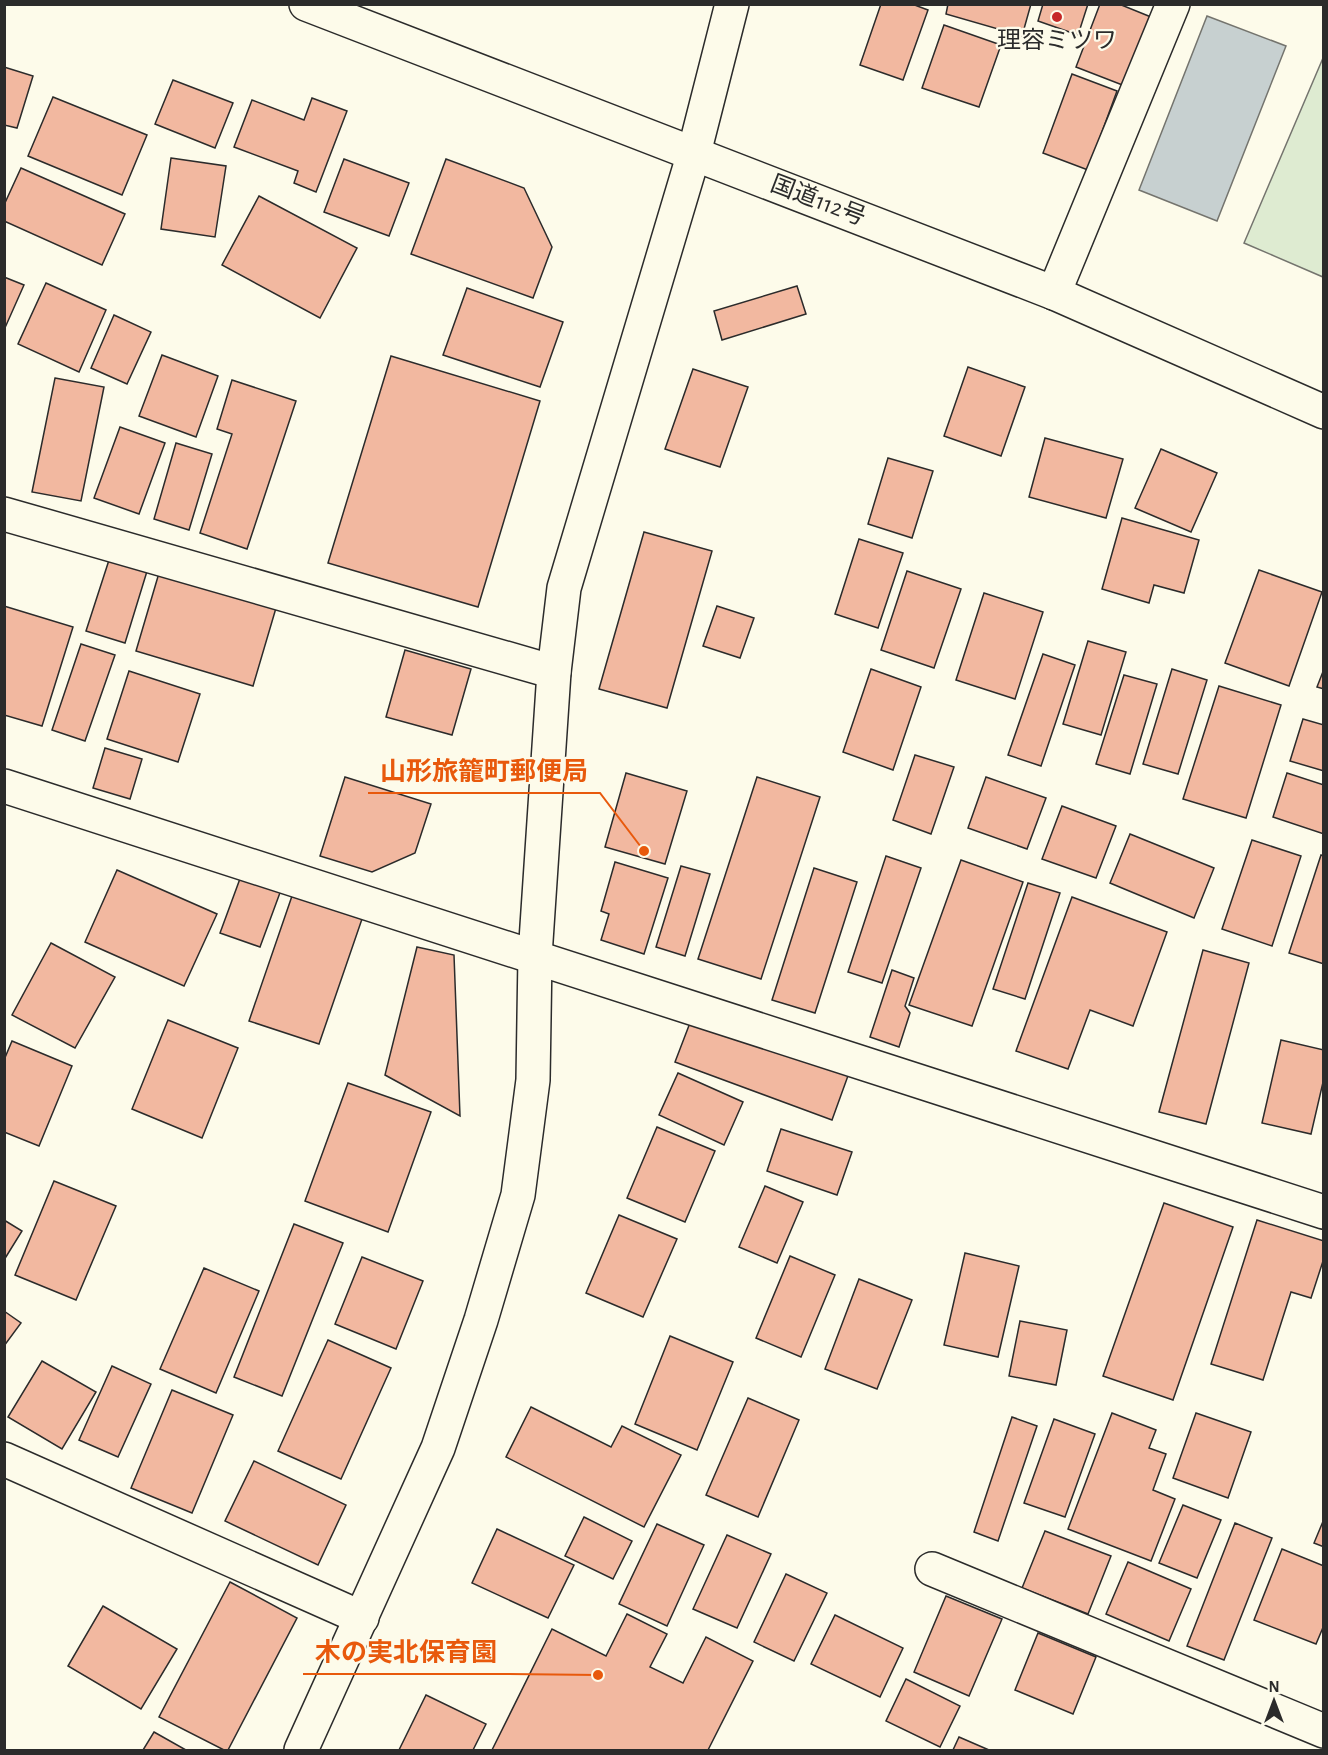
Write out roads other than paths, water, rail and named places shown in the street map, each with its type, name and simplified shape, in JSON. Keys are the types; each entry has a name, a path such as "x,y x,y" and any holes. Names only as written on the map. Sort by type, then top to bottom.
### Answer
{"main road":[{"name":"国道112号","path":"306,4 1054,293 1323,412"},
{"path":"301,1750 438,1448 481,1320 518,1195 533,1080 535,956 554,672 564,588 694,153 732,4"},
{"path":"1054,293 1173,4"},
{"path":"4,514 554,672"},
{"path":"4,786 1323,1212"},
{"path":"4,1459 362,1617"},
{"path":"932,1569 1315,1737"}],"place":[{"name":"理容ミツワ","path":"1057,17"},
{"name":"山形旅籠町郵便局","path":"644,851"},
{"name":"木の実北保育園","path":"598,1675"}]}
